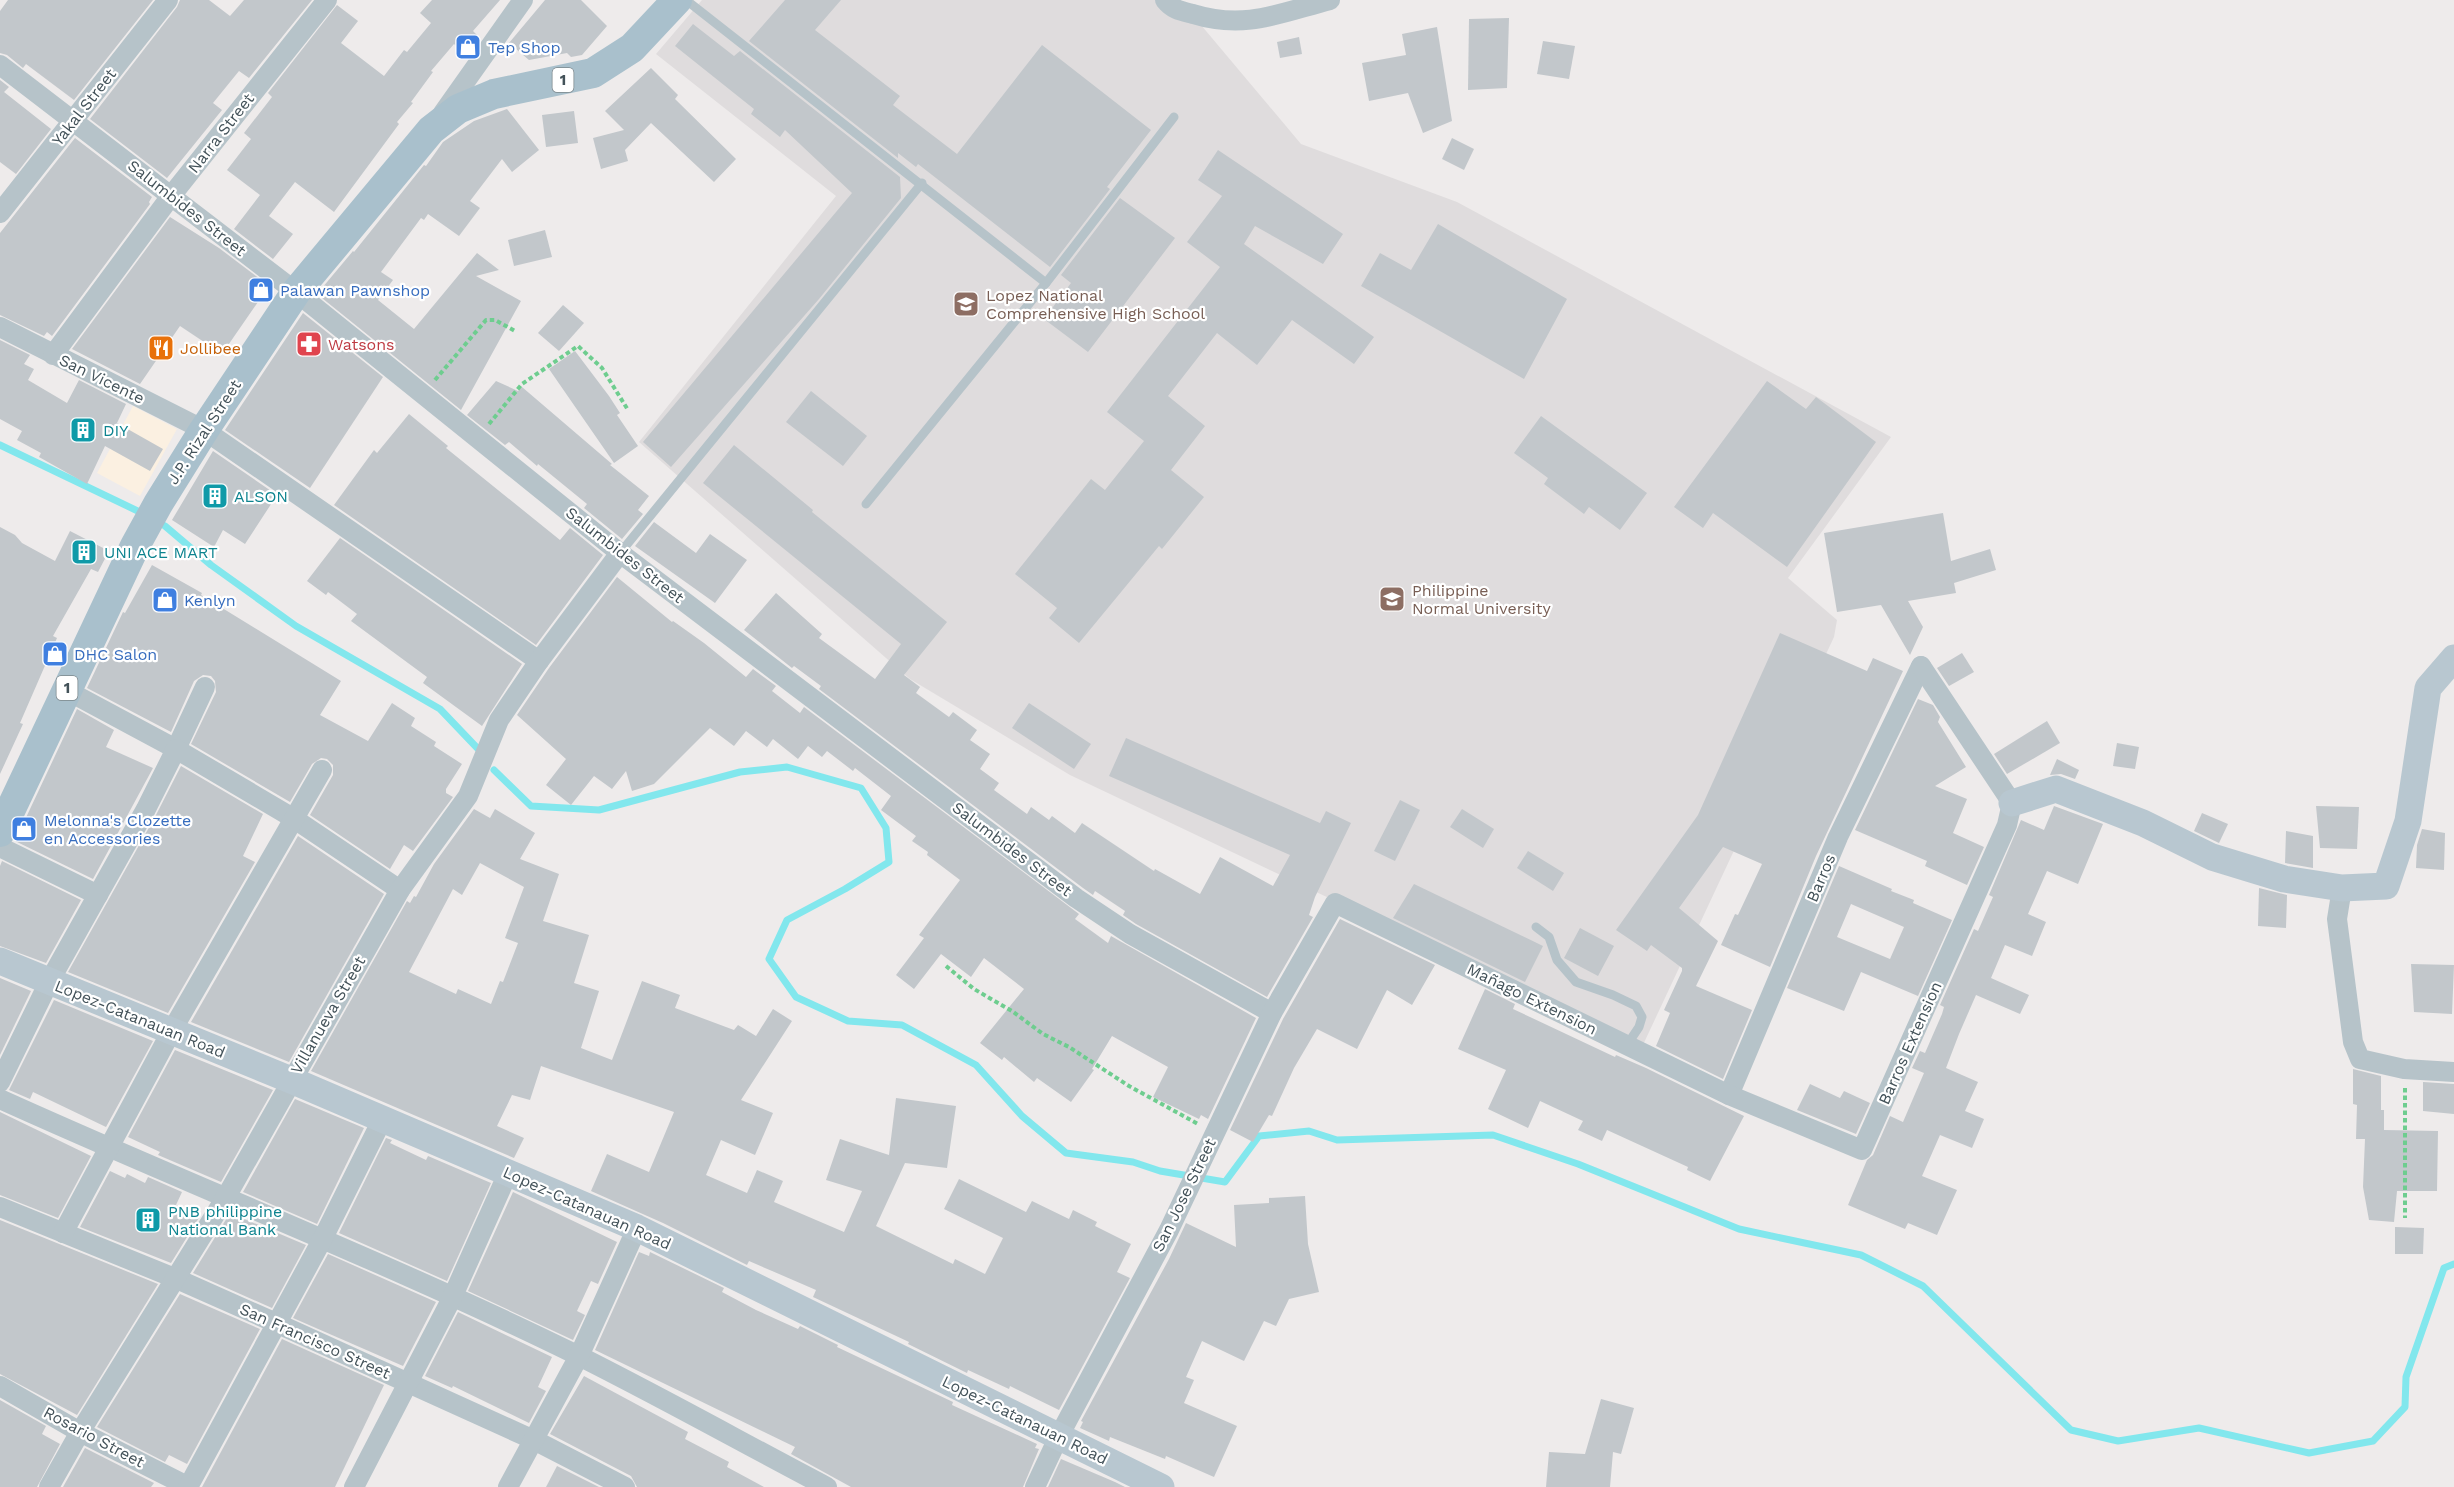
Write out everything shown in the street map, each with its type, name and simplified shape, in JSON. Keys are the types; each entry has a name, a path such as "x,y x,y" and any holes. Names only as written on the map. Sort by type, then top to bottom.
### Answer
{"main road":[{"name":"J.P. Rizal Street","path":"0,832 135,546 158,504 204,430 296,292 431,130 458,109 494,94 593,74 632,48 677,0"},
{"path":"2012,803 2056,789 2143,823 2212,857 2284,879 2342,888 2386,886 2408,821 2428,688 2454,658"},
{"name":"Lopez-Catanauan Road","path":"0,961 291,1080 637,1228 1161,1487"}],"street":[{"name":"Yakal Street","path":"0,213 168,0"},
{"name":"Narra Street","path":"53,355 171,196 327,0"},
{"path":"431,130 523,0"},
{"path":"1166,0 1171,8 1215,21 1248,22 1330,0"},
{"name":"Salumbides Street","path":"0,64 296,292 620,553 1076,898 1130,934 1272,1013"},
{"name":"San Vicente","path":"0,327 204,430 539,661"},
{"name":"Villanueva Street","path":"49,1487 80,1431 226,1197 400,890 468,796 499,720 539,661 620,553"},
{"name":"Barros","path":"1729,1095 1838,837 1921,666 2012,803"},
{"path":"0,1082 48,982 146,809 205,687"},
{"path":"66,690 176,749 293,818 400,890"},
{"path":"63,1233 171,1032 322,770"},
{"name":"Barros Extension","path":"1729,1095 1862,1150 2007,825 2012,803"},
{"path":"0,847 98,895"},
{"path":"2342,888 2337,919 2353,1042 2360,1059 2404,1069 2454,1072"},
{"name":"San Jose Street","path":"1035,1487 1059,1436 1169,1230 1272,1013 1335,903"},
{"name":"Mañago Extension","path":"1335,903 1729,1095"},
{"path":"0,1099 107,1148 226,1197 579,1356 827,1487"},
{"path":"189,1487 322,1240 382,1120"},
{"path":"354,1487 452,1298 508,1173"},
{"name":"San Francisco Street","path":"0,1206 177,1278 534,1440 625,1487"},
{"path":"508,1487 579,1356 637,1228"},
{"name":"Rosario Street","path":"0,1386 80,1431 189,1487"}],"lane":[{"path":"686,0 922,183 1046,283"},
{"path":"866,504 1046,283 1174,117"},
{"path":"620,553 922,183"},
{"path":"1536,927 1549,937 1557,960 1576,982 1636,1006 1642,1017 1639,1027 1627,1046"}],"path":[{"path":"423,394 486,320 495,320 515,331"},
{"path":"477,438 522,384 578,346 602,368 628,410"},
{"path":"946,966 974,989 1043,1034 1069,1047 1129,1086 1215,1132"},
{"path":"2404,1069 2406,1218"}],"shaded area":[{"name":"Philippine Normal University","path":"702,0 1180,0 1301,144 1457,202 1891,437 1788,578 1837,620 1834,637 1642,1047 1070,775 910,679 639,442 836,196 656,54"},
{"path":"133,406 177,429 140,496 97,473"}],"building":[{"path":"8,0 153,0 74,100 26,64 23,68 7,55 0,53 0,11"},
{"path":"180,0 209,0 230,16 244,0 312,0 249,78 239,71 213,103 222,110 167,178 90,119 177,7"},
{"path":"432,0 500,0 473,31 478,36 463,52 454,44 431,71 433,72 411,102 413,103 397,122 399,124 334,212 295,182 269,216 293,234 273,259 234,229 260,195 227,170 251,139 244,133 272,97 268,93 337,5 358,21 341,43 384,76 404,50 407,52 431,23 420,13"},
{"path":"545,0 581,0 607,26 582,55 571,57 567,53 529,60 509,43"},
{"path":"785,0 841,0 815,30 900,96 893,105 957,154 1042,45 1151,130 1107,187 1110,189 1050,267 918,164 916,167 898,153 898,158 749,41"},
{"path":"1509,18 1507,88 1468,90 1469,19"},
{"path":"693,24 734,56 740,51 900,177 901,198 819,299 671,467 643,442 852,193 785,130 780,137 751,114 754,109 675,46"},
{"path":"1437,27 1452,121 1423,133 1408,93 1369,101 1362,63 1406,55 1402,34"},
{"path":"1299,37 1302,54 1280,58 1277,42"},
{"path":"1543,41 1575,46 1569,79 1537,74"},
{"path":"651,68 678,95 675,99 736,159 714,182 651,123 625,150 628,161 601,169 593,138 624,130 605,111"},
{"path":"0,80 9,87 4,92 51,129 16,174 0,162"},
{"path":"507,109 539,150 512,172 502,159 470,201 480,208 459,236 428,214 424,220 421,218 381,272 393,280 378,300 414,329 477,253 499,270 476,276 521,301 461,410 317,294 424,165 426,166 443,142 474,121"},
{"path":"574,111 578,143 546,147 542,115"},
{"path":"75,138 152,197 150,204 52,336 47,332 44,336 0,315 0,233"},
{"path":"1452,138 1474,149 1464,170 1442,159"},
{"path":"1218,150 1343,234 1323,264 1255,226 1244,244 1374,337 1354,364 1292,320 1257,365 1217,333 1168,396 1205,426 1171,470 1204,497 1162,549 1159,546 1079,643 1049,618 1057,608 1015,574 1091,479 1105,490 1144,441 1107,412 1220,267 1187,242 1222,196 1198,180"},
{"path":"1120,198 1175,238 1088,352 1044,319 1071,283 1061,275"},
{"path":"170,217 219,248 269,286 222,354 180,326 140,384 72,349"},
{"path":"1438,224 1567,299 1524,379 1361,286 1380,253 1411,270"},
{"path":"545,230 552,257 514,266 508,240"},
{"path":"563,305 584,323 559,351 538,333"},
{"path":"303,313 383,377 310,488 225,430"},
{"path":"0,340 30,355 24,364 34,369 28,380 67,403 79,380 126,404 117,423 163,449 150,471 105,446 87,484 39,457 41,453 17,440 22,431 0,419"},
{"path":"575,351 609,396 620,413 617,415 638,446 614,463 549,369"},
{"path":"496,381 518,391 522,387 612,464 610,465 649,496 638,510 643,514 622,539 584,508 587,504 538,464 537,466 509,442 505,445 467,415"},
{"path":"1767,381 1806,409 1816,397 1876,442 1787,567 1713,513 1703,528 1674,507"},
{"path":"811,391 867,436 843,466 786,422"},
{"path":"409,414 448,446 446,448 560,540 570,528 603,555 536,645 334,505 374,450 377,453"},
{"path":"1541,416 1647,493 1620,530 1589,507 1584,514 1544,484 1548,478 1514,453"},
{"path":"734,445 947,622 904,675 920,687 916,693 949,717 953,712 977,730 970,740 990,754 980,769 999,783 994,790 1027,814 1031,807 1049,820 1052,816 1075,833 1082,823 1154,871 1155,869 1200,894 1220,857 1273,886 1290,855 1109,776 1126,738 1320,823 1326,811 1351,823 1315,897 1309,915 1313,917 1267,997 1136,924 1123,915 1125,911 1095,891 1093,895 1083,888 819,689 821,686 794,666 792,668 744,630 776,593 822,634 819,638 875,679 901,644 703,483"},
{"name":"ALSON","path":"213,451 277,495 245,544 223,530 214,547 172,520"},
{"path":"1943,513 1951,561 1990,549 1996,570 1954,583 1956,593 1908,601 1923,627 1910,655 1881,605 1837,612 1824,533"},
{"path":"654,522 696,553 710,534 747,560 715,603 635,546"},
{"path":"0,527 15,535 22,543 55,561 70,531 109,551 98,572 91,569 53,636 57,638 20,723 23,724 0,774"},
{"path":"340,538 522,664 482,726 423,683 427,677 351,621 357,614 328,592 326,595 307,581"},
{"path":"152,565 202,593 201,595 341,681 320,715 368,741 392,703 415,718 411,726 436,742 434,746 462,764 446,789 446,793 453,797 413,851 404,845 390,869 310,815 333,775 333,765 327,759 321,758 312,764 290,802 191,744 216,692 215,681 211,676 203,675 194,681 171,732 87,688 123,612 125,613"},
{"path":"617,577 672,622 704,643 746,677 753,669 776,686 772,691 800,713 804,707 1079,914 1075,919 1108,943 1111,936 1256,1018 1208,1119 1201,1115 1199,1119 1153,1097 1168,1067 1112,1036 1092,1069 1094,1070 1071,1102 1037,1078 1034,1082 1004,1057 1002,1060 980,1043 1024,989 984,958 971,977 941,954 914,989 896,975 924,938 919,935 960,880 912,841 916,836 881,810 891,796 855,768 853,771 827,751 822,757 808,746 798,759 773,739 767,747 746,731 734,746 710,728 654,784 632,791 626,771 612,789 594,776 571,805 546,785 566,759 517,715"},
{"path":"1780,633 1867,671 1873,658 1903,671 1816,856 1770,967 1721,945 1762,864 1723,847 1679,908 1718,941 1696,986 1752,1010 1723,1079 1656,1046 1670,1013 1664,1010 1682,968 1651,945 1647,951 1616,930 1698,815"},
{"path":"1962,653 1974,672 1949,686 1937,668"},
{"path":"1918,699 1933,705 1940,717 1938,722 1966,767 1935,786 1967,799 1953,833 1984,847 1967,885 1925,866 1927,861 1855,830"},
{"path":"1029,703 1091,744 1074,769 1012,728"},
{"path":"77,709 114,730 106,747 153,768 93,879 15,841"},
{"path":"2047,721 2060,743 2007,774 1994,754"},
{"path":"2117,743 2139,747 2135,769 2113,766"},
{"path":"2057,759 2079,770 2075,779 2061,774 2050,775"},
{"path":"181,766 263,814 243,856 255,862 168,1013 68,972"},
{"path":"1400,800 1420,810 1395,861 1374,851"},
{"path":"2054,806 2103,824 2078,884 2047,871 2028,914 2046,922 2032,956 2005,945 1991,978 2029,995 2020,1014 1976,995 1959,1034 1946,1068 1978,1082 1965,1111 1984,1119 1972,1148 1940,1135 1922,1176 1957,1190 1937,1235 1908,1223 1905,1229 1848,1205 1867,1160 1873,1155 1890,1116 1903,1122 1924,1073 1912,1068 1920,1051 1925,1053 1942,1014 1944,1007 1940,1005 1974,929 1978,931 1993,897 1989,895 2021,820 2044,830"},
{"path":"2316,806 2359,807 2357,849 2320,848"},
{"path":"474,809 490,818 495,809 535,833 520,859 559,874 543,921 589,935 574,983 599,991 581,1048 612,1060 642,981 680,995 675,1008 734,1030 738,1025 756,1036 773,1009 792,1021 741,1100 773,1113 755,1155 721,1140 706,1175 747,1193 757,1170 783,1181 774,1202 844,1232 862,1191 826,1180 840,1139 889,1155 896,1098 956,1106 947,1168 905,1163 876,1226 953,1264 955,1259 985,1274 1003,1238 944,1209 959,1179 1026,1212 1032,1201 1069,1219 1073,1210 1097,1222 1095,1226 1131,1244 1117,1272 1130,1278 1059,1410 1010,1386 1009,1389 968,1370 967,1373 908,1344 909,1342 813,1297 816,1290 749,1261 747,1265 663,1223 591,1191 607,1154 649,1172 674,1112 541,1066 530,1100 512,1095 497,1126 524,1138 514,1158 311,1071 407,901 410,903 414,896 416,897 434,864","holes":["480,863 524,887 505,938 518,943 503,982 500,981 491,1004 458,989 456,994 409,972 453,889 462,895"]},
{"path":"1462,809 1494,829 1483,848 1450,827"},
{"path":"2202,813 2228,824 2219,843 2194,831"},
{"path":"2422,829 2445,833 2444,870 2416,868 2417,845"},
{"path":"2286,831 2313,836 2313,868 2285,863"},
{"path":"298,836 384,894 289,1062 191,1022"},
{"path":"1528,851 1564,873 1553,891 1517,868"},
{"path":"2,861 81,900 46,963 0,946 0,866"},
{"path":"1839,866 1892,889 1891,891 1914,900 1913,903 1952,920 1918,996 1861,972 1844,1011 1787,988","holes":["1851,904 1904,927 1890,959 1837,937"]},
{"path":"1414,884 1543,946 1525,982 1393,918"},
{"path":"2259,888 2287,895 2286,928 2258,926"},
{"path":"1340,919 1435,965 1412,1005 1387,990 1357,1049 1317,1029 1294,1068 1272,1116 1269,1115 1253,1142 1230,1130 1283,1019"},
{"path":"1580,928 1614,946 1598,976 1564,958"},
{"path":"2411,964 2454,965 2452,1014 2414,1012"},
{"path":"0,978 31,991 0,1055"},
{"path":"1485,989 1515,1004 1513,1009 1615,1057 1616,1055 1646,1068 1744,1116 1710,1181 1687,1170 1688,1167 1607,1130 1602,1141 1578,1130 1583,1121 1540,1101 1528,1128 1488,1109 1506,1070 1458,1049"},
{"path":"54,1000 153,1041 106,1127 33,1092 30,1099 9,1090"},
{"path":"175,1050 273,1090 221,1182 158,1155 160,1152 128,1137"},
{"path":"2353,1069 2381,1076 2381,1110 2384,1110 2384,1130 2438,1131 2437,1191 2397,1191 2394,1222 2369,1220 2363,1187 2365,1139 2356,1139 2357,1105 2353,1104"},
{"path":"2423,1082 2454,1084 2454,1114 2423,1111"},
{"path":"1810,1084 1840,1098 1844,1091 1870,1103 1856,1134 1797,1110"},
{"path":"295,1099 364,1128 317,1224 243,1192"},
{"path":"0,1112 91,1156 58,1218 0,1195"},
{"path":"386,1138 392,1140 390,1143 426,1160 428,1156 491,1183 447,1281 339,1233"},
{"path":"110,1171 125,1178 127,1174 145,1183 148,1177 182,1192 176,1205 200,1216 171,1263 80,1227"},
{"path":"513,1192 617,1242 598,1284 591,1281 577,1311 585,1315 573,1340 468,1291"},
{"path":"1305,1196 1308,1244 1319,1292 1289,1299 1276,1326 1264,1321 1244,1361 1202,1341 1186,1377 1194,1380 1184,1403 1237,1426 1214,1477 1166,1456 1165,1459 1110,1437 1109,1441 1080,1428 1083,1422 1081,1421 1169,1259 1186,1223 1236,1247 1234,1205 1269,1203 1269,1198"},
{"path":"230,1213 306,1245 272,1308 193,1273"},
{"path":"0,1220 158,1284 77,1415 0,1374"},
{"path":"2395,1227 2424,1228 2423,1254 2395,1254"},
{"path":"639,1252 649,1256 650,1252 724,1288 722,1292 756,1310 798,1329 800,1326 838,1345 837,1347 953,1402 952,1405 1037,1444 1035,1448 1039,1449 1023,1487 851,1487 791,1454 795,1447 595,1350"},
{"path":"328,1254 436,1302 403,1366 293,1318"},
{"path":"180,1294 260,1329 187,1464 169,1455 165,1462 97,1427"},
{"path":"458,1312 552,1357 538,1387 546,1391 529,1423 453,1386 452,1388 425,1376"},
{"path":"282,1339 384,1385 335,1487 202,1487"},
{"path":"584,1376 688,1432 685,1439 729,1462 727,1467 764,1487 637,1487 631,1476 550,1434"},
{"path":"1601,1399 1634,1408 1621,1454 1613,1452 1610,1487 1546,1487 1549,1452 1585,1454"},
{"path":"0,1400 46,1426 42,1434 60,1444 37,1487 0,1487"},
{"path":"85,1448 154,1483 151,1487 63,1487"},
{"path":"1061,1459 1115,1482 1125,1487 1048,1487"},
{"path":"557,1466 599,1487 546,1487"}],"waterway":[{"path":"0,445 144,514"},
{"path":"156,521 211,565 296,626 440,709 481,752"},
{"path":"494,770 531,806 599,810 740,772 787,767 861,788 886,828 889,862 787,920 769,959 796,997 848,1021 902,1025 976,1065 1022,1116 1066,1153 1133,1162 1160,1171 1225,1182 1259,1136 1309,1131 1337,1140 1493,1135 1578,1164 1739,1229 1861,1255 1923,1286 2071,1430 2118,1441 2199,1428 2309,1453 2373,1441 2405,1407 2406,1377 2444,1268 2454,1264"}],"place":[{"name":"Tep Shop","path":"468,47"},
{"name":"Palawan Pawnshop","path":"261,290"},
{"name":"Lopez National Comprehensive High School","path":"966,304"},
{"name":"Watsons","path":"309,344"},
{"name":"Jollibee","path":"161,348"},
{"name":"DIY","path":"83,430"},
{"name":"ALSON","path":"215,496"},
{"name":"UNI ACE MART","path":"84,552"},
{"name":"Philippine Normal University","path":"1392,599"},
{"name":"Kenlyn","path":"165,600"},
{"name":"DHC Salon","path":"55,654"},
{"name":"Melonna's Clozette en Accessories","path":"24,829"},
{"name":"PNB philippine National Bank","path":"148,1220"}]}
